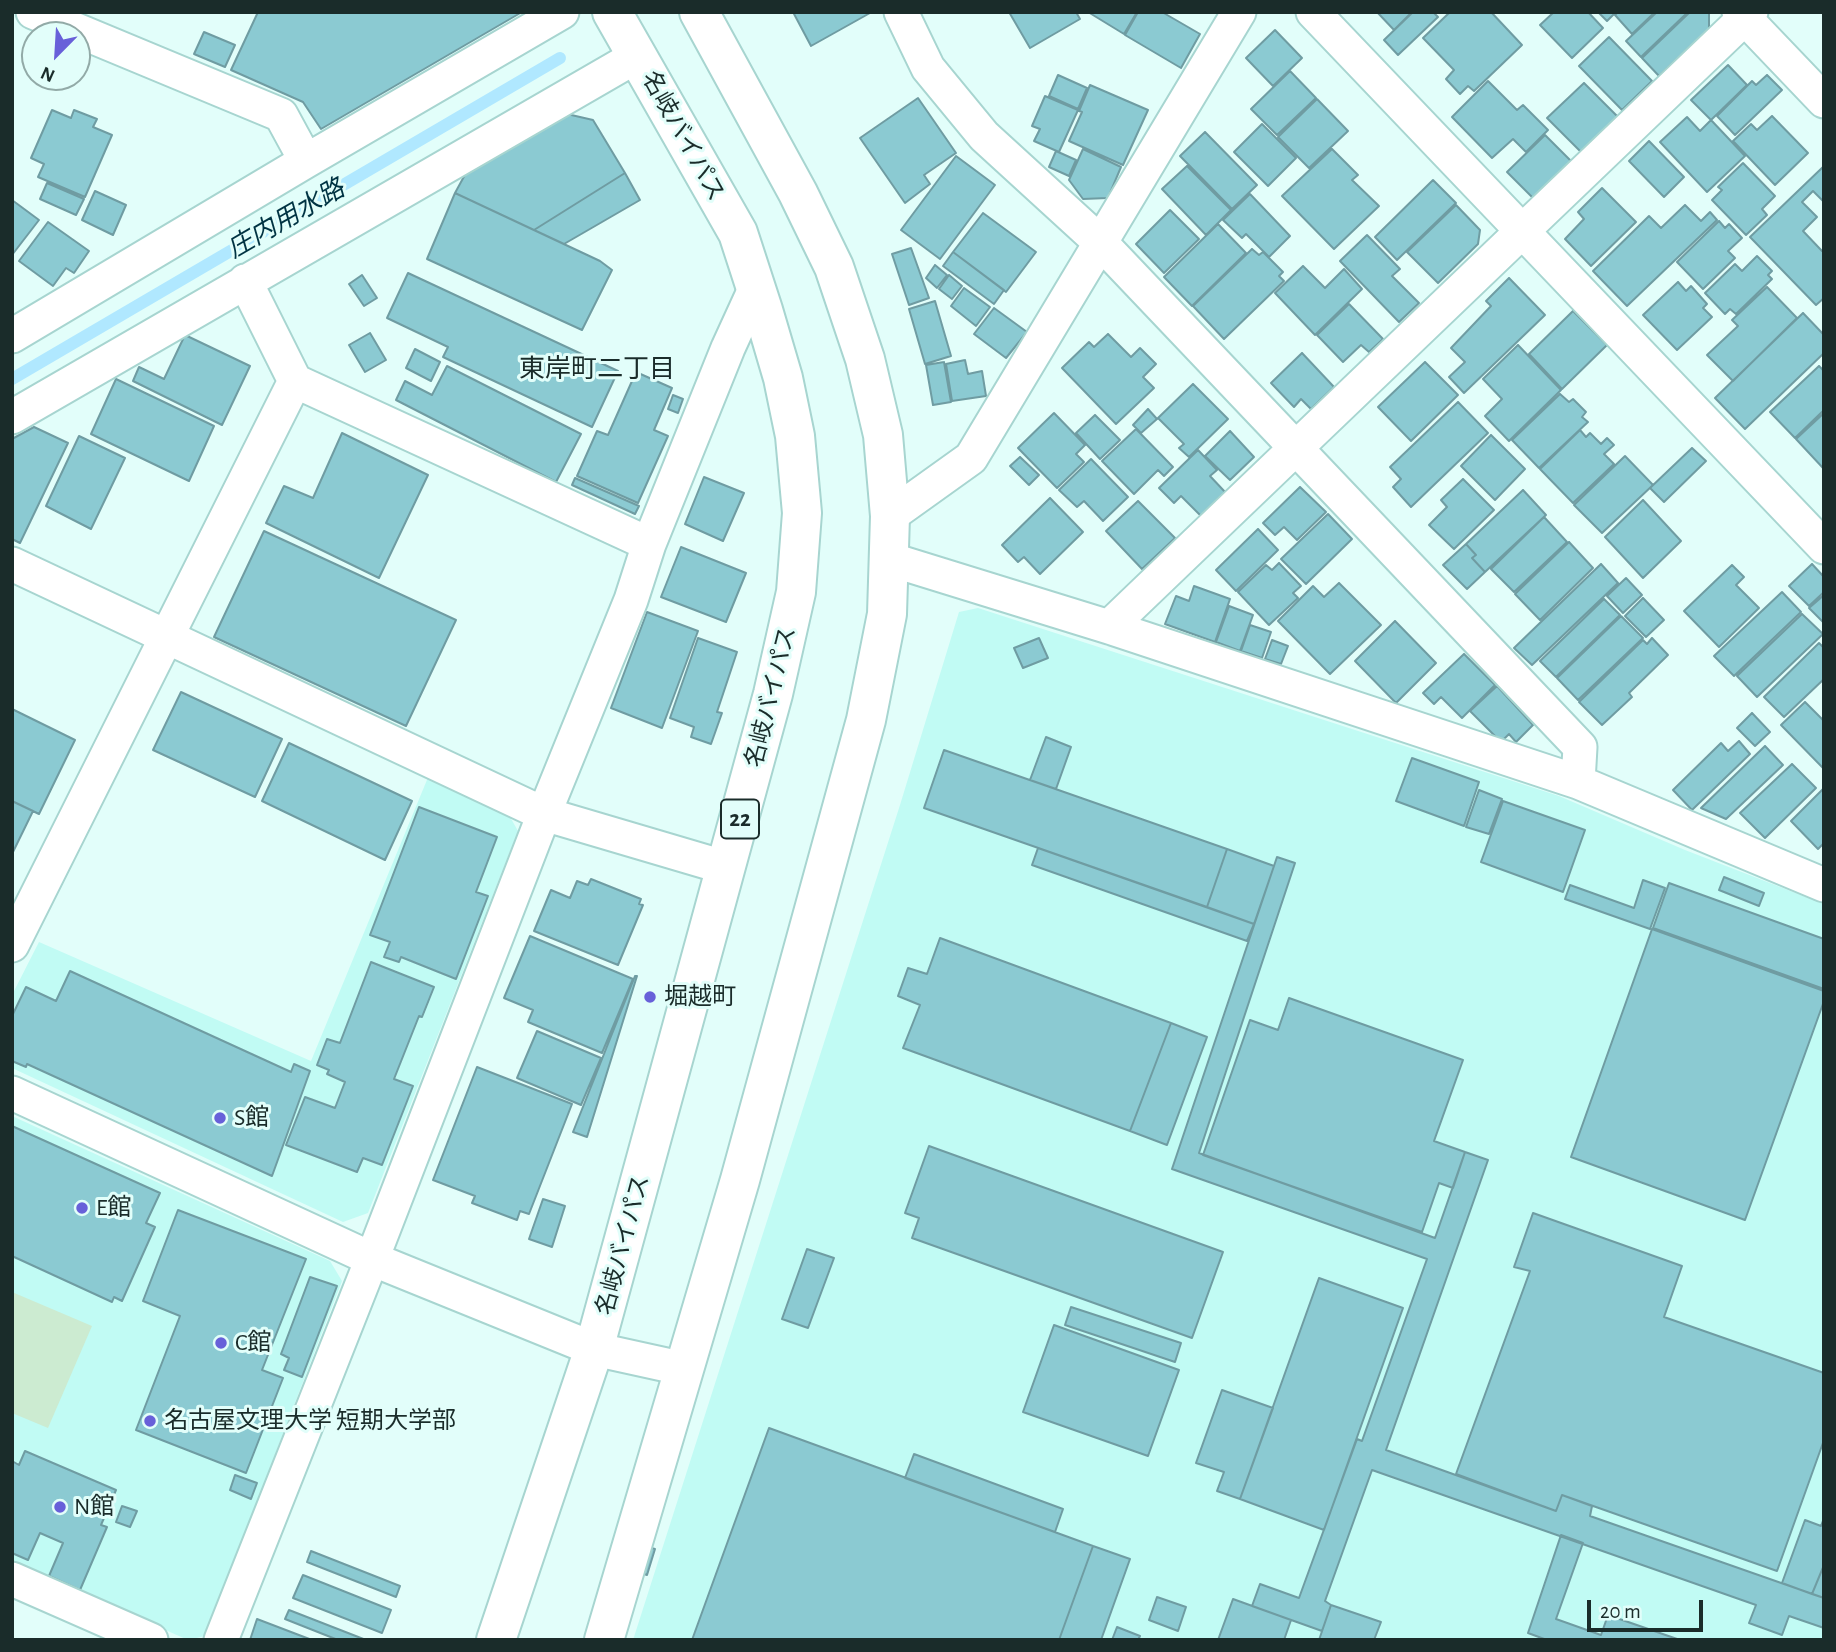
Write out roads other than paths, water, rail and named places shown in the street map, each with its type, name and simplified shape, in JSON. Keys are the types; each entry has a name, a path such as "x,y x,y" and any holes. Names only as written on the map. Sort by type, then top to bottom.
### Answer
{"highway":[{"name":"名岐バイパス","path":"496,1640 594,1349 774,694 796,592 802,513 795,436 783,378 738,233 612,12"},
{"path":"604,1640 740,1180 866,720 887,614 890,516 883,435 865,359 834,267 798,193 699,12"}],"street":[{"path":"33,12 281,114 306,161"},
{"path":"12,336 562,12"},
{"path":"901,12 928,68 984,136 1101,243 1580,747 1578,782"},
{"path":"890,516 971,458 1239,12"},
{"path":"1313,12 1824,547"},
{"path":"1109,628 1745,14 1824,101"},
{"path":"12,417 637,56"},
{"path":"245,281 295,381 649,544"},
{"path":"221,1640 544,814 631,600 649,544 728,348 755,289"},
{"path":"12,944 295,381"},
{"path":"889,559 1578,782 1822,882"},
{"path":"12,564 544,814 726,868"},
{"path":"12,1093 372,1259 594,1349 685,1368"},
{"path":"12,1579 151,1640"}],"waterway":[{"name":"庄内用水路","path":"12,379 560,58"}],"place":[{"name":"堀越町","path":"650,997"},
{"name":"S館","path":"220,1118"},
{"name":"E館","path":"82,1208"},
{"name":"C館","path":"221,1343"},
{"name":"名古屋文理大学 短期大学部","path":"150,1421"},
{"name":"N館","path":"60,1507"}],"district":[{"name":"東岸町二丁目","path":"597,369"}]}
